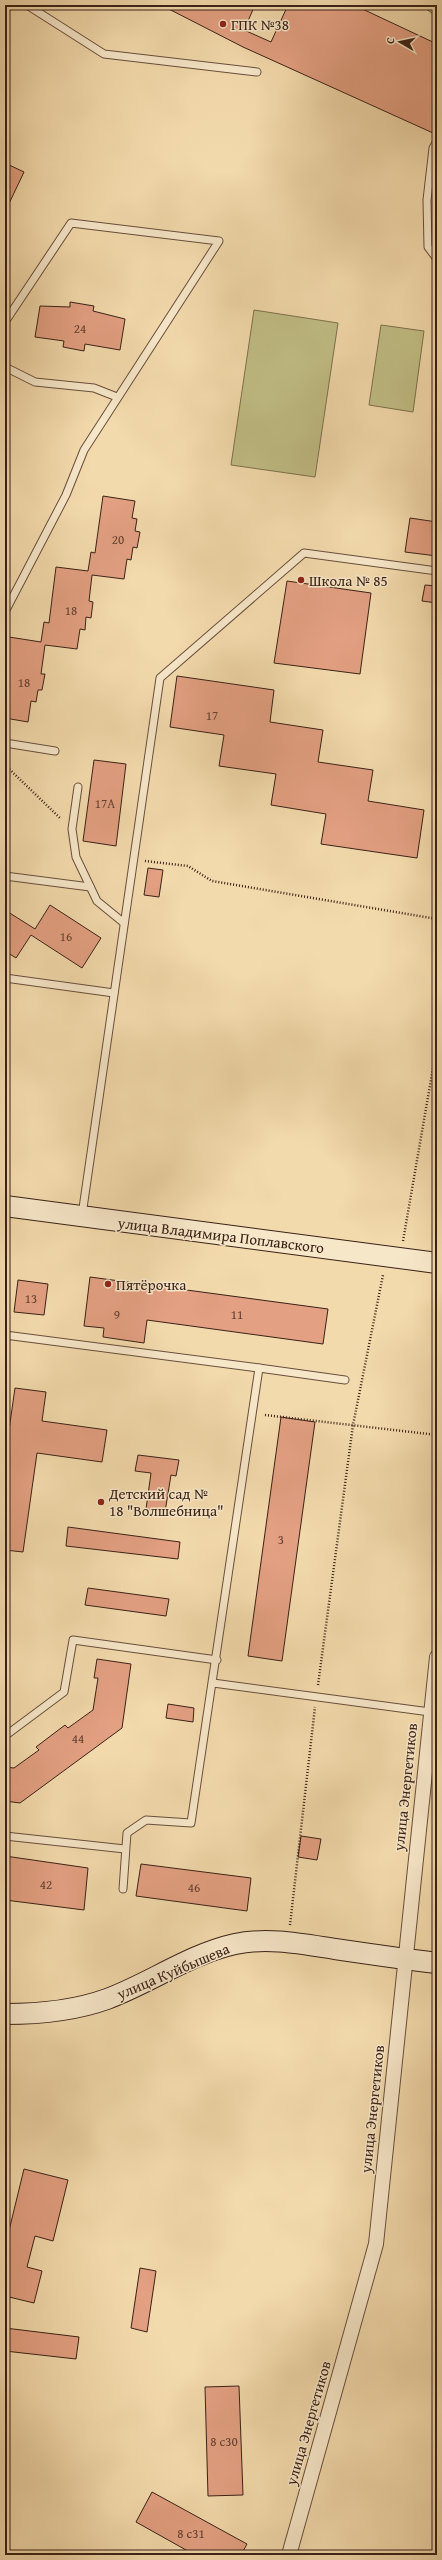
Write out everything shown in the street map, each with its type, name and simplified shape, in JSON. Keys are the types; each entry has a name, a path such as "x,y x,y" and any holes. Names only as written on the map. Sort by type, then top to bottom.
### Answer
{"main road":[{"name":"улица Владимира Поплавского","path":"5,1206 392,1263 437,1263"},
{"name":"улица Куйбышева","path":"5,2014 40,2014 72,2009 106,1999 213,1950 236,1944 262,1941 288,1942 437,1963"}],"street":[{"name":"улица Энергетиков","path":"289,2555 376,2244 404,1959 437,1657"}],"lane":[{"path":"27,5 104,54 257,72"},
{"path":"428,5 437,12"},
{"path":"437,141 433,148 427,200 428,246 437,260"},
{"path":"5,322 71,222 219,242 84,450 66,495 5,612"},
{"path":"5,367 35,382 94,388 117,397"},
{"path":"82,1217 160,678 304,553 437,572"},
{"path":"5,742 55,751"},
{"path":"78,787 72,830 76,857 90,888 103,907 124,922"},
{"path":"5,876 90,888"},
{"path":"5,978 114,993"},
{"path":"5,1335 346,1380"},
{"path":"123,1889 127,1833 146,1820 191,1823 214,1683 259,1368"},
{"path":"5,1736 64,1692 73,1640 217,1660"},
{"path":"214,1683 430,1712"},
{"path":"5,1836 125,1849"}],"path":[{"path":"5,765 72,830"},
{"path":"134,859 188,866 212,881 437,919"},
{"path":"288,1942 316,1697 353,1425 392,1263 437,1044"},
{"path":"253,1414 437,1434"}],"shaded area":[{"path":"254,310 338,323 315,477 231,465"},
{"path":"381,325 424,331 413,412 369,405"}],"building":[{"path":"161,5 255,5 244,30 271,42 288,5 354,5 437,44 437,123 433,133 243,47"},
{"path":"5,163 24,172 5,212"},
{"path":"70,302 94,306 93,311 125,319 120,350 85,344 84,351 63,347 64,341 35,337 40,306 70,307"},
{"path":"103,496 135,501 132,518 137,519 135,531 140,532 137,548 133,547 131,560 127,559 124,579 92,575 89,601 93,602 91,618 86,617 85,630 80,629 77,649 45,645 41,674 45,674 42,690 38,690 36,702 31,701 28,722 5,718 5,648 8,649 9,637 41,642 44,622 49,623 56,567 88,571 91,552 95,553"},
{"path":"410,518 437,522 437,556 405,552"},
{"path":"287,581 371,593 360,674 274,663"},
{"path":"425,585 437,586 437,603 422,601"},
{"path":"177,676 274,690 270,722 323,730 318,762 373,770 368,801 424,810 417,858 321,844 326,814 271,805 276,774 219,766 224,735 170,727"},
{"path":"94,760 126,764 116,846 83,841"},
{"path":"148,868 163,870 159,897 144,895"},
{"path":"50,905 101,938 82,968 31,935 16,958 5,951 5,910 35,929"},
{"path":"90,1277 328,1309 323,1344 147,1320 144,1343 103,1337 104,1328 84,1326"},
{"path":"18,1280 48,1284 44,1315 14,1312"},
{"path":"15,1388 46,1392 42,1421 107,1430 102,1462 37,1453 23,1552 5,1550 5,1458"},
{"path":"281,1417 315,1422 282,1661 248,1656"},
{"path":"138,1455 179,1460 176,1476 171,1475 165,1512 146,1509 151,1473 135,1471"},
{"path":"68,1527 180,1542 178,1559 66,1546"},
{"path":"88,1588 169,1599 166,1616 85,1605"},
{"path":"97,1659 131,1664 122,1728 20,1803 5,1801 5,1767 14,1768 39,1750 36,1747 65,1725 68,1728 93,1710 98,1678 94,1678"},
{"path":"168,1704 194,1708 193,1722 166,1718"},
{"path":"301,1836 321,1839 317,1860 298,1857"},
{"path":"5,1856 88,1868 84,1910 5,1900"},
{"path":"141,1864 251,1878 247,1911 136,1896"},
{"path":"24,2169 68,2180 53,2241 35,2236 27,2267 42,2271 34,2303 5,2296 5,2247"},
{"path":"140,2268 156,2271 147,2332 131,2328"},
{"path":"5,2328 79,2337 76,2359 5,2351"},
{"path":"239,2386 243,2495 208,2496 205,2387"},
{"path":"152,2492 247,2544 241,2555 195,2555 136,2522"}],"place":[{"name":"ГПК №38","path":"223,24"},
{"name":"Школа № 85","path":"301,580"},
{"name":"Пятёрочка","path":"108,1284"},
{"name":"Детский сад № 18 \"Волшебница\"","path":"101,1502"}]}
